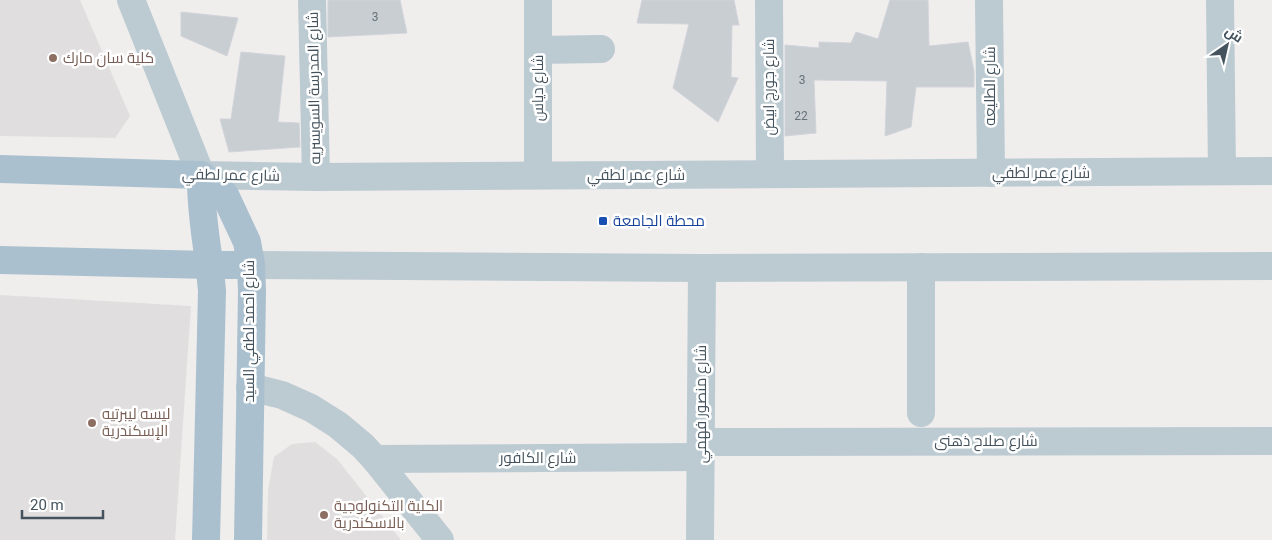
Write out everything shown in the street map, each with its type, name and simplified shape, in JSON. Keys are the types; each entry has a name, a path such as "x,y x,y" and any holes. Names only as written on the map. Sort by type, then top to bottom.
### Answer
{"main road":[{"name":"شارع عمر لطفي","path":"0,169 209,188"},
{"name":"شارع احمد لطفي السيد","path":"209,188 249,254 252,291 248,540"},
{"path":"206,540 211,301 208,256 209,188"},
{"path":"0,260 249,254"}],"street":[{"path":"131,0 209,188"},
{"name":"شارع المدرسة السويسريه","path":"312,0 316,177"},
{"name":"شارع دياس","path":"538,0 538,175"},
{"name":"شارع جورج ابيض","path":"768,0 770,174"},
{"name":"شارع الطليعه","path":"989,0 991,173"},
{"path":"1220,0 1222,171"},
{"path":"538,50 601,49"},
{"name":"شارع عمر لطفي","path":"209,188 316,177 1272,171"},
{"path":"249,254 702,268 1272,266"},
{"path":"921,267 921,413"},
{"name":"شارع منصور فهمي","path":"700,540 702,268"},
{"path":"250,387 282,395 311,408 338,425 374,459 440,540"},
{"name":"شارع صلاح ذهنى","path":"701,449 1272,440"},
{"name":"شارع الكافور","path":"374,459 701,449"}],"shaded area":[{"name":"كلية سان مارك","path":"0,0 80,0 130,116 115,138 0,136"},
{"name":"ليسه ليبرتيه الإسكندرية","path":"0,295 191,306 175,540 0,540"},
{"name":"الكلية التكنولوجية بالاسكندرية","path":"315,442 337,459 401,540 267,540 268,490 274,457 292,444"}],"building":[{"path":"328,0 400,0 407,33 328,37"},
{"path":"642,0 734,0 739,25 732,25 731,77 738,78 718,122 673,88 689,24 637,23"},
{"path":"890,0 928,0 929,46 968,42 974,71 974,87 916,87 911,127 885,136 887,81 814,80 816,133 785,136 785,45 819,48 819,42 851,43 856,32 878,39"},
{"path":"181,12 238,18 227,56 181,36"},
{"path":"241,52 285,56 278,122 299,123 300,147 229,152 220,119 231,119"}],"place":[{"name":"كلية سان مارك","path":"53,58"},
{"name":"محطة الجامعة","path":"603,221"},
{"name":"ليسه ليبرتيه الإسكندرية","path":"92,423"},
{"name":"الكلية التكنولوجية بالاسكندرية","path":"324,515"}]}
